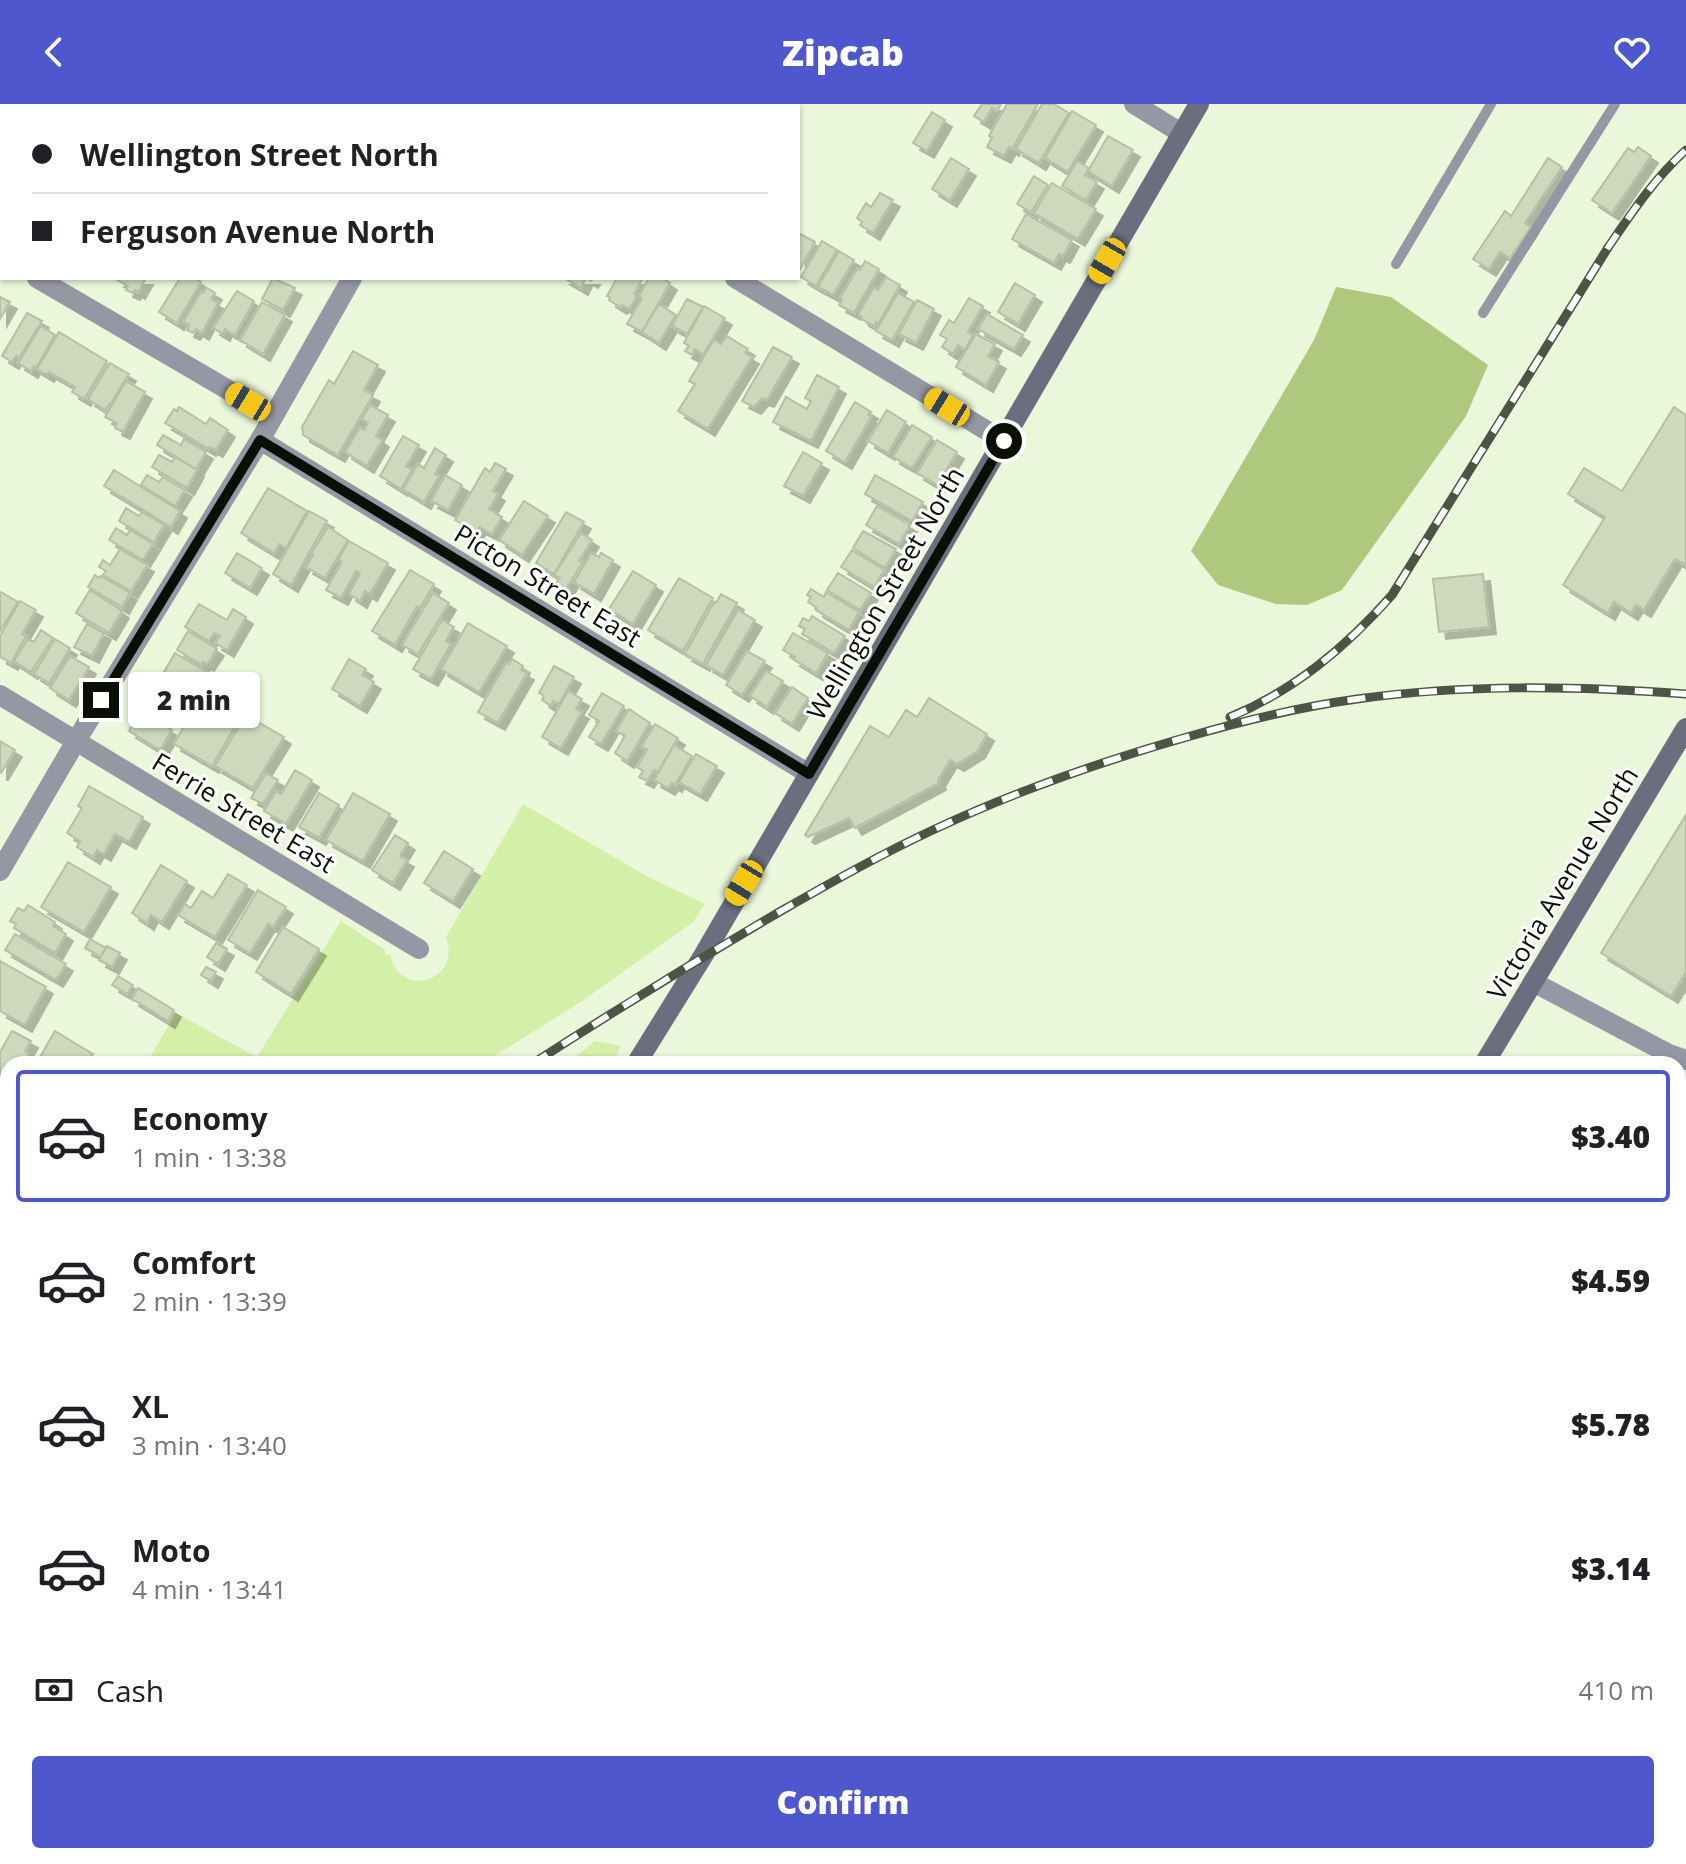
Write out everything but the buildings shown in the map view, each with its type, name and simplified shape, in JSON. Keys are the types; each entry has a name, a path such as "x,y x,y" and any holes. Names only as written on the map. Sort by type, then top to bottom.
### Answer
{"main road":[{"name":"Wellington Street North","path":"641,1056 703,956 1199,104"},
{"name":"Victoria Avenue North","path":"1489,1056 1686,728"}],"street":[{"path":"1134,104 1181,133"},
{"path":"40,280 273,416"},
{"path":"0,871 260,440 351,280"},
{"path":"738,280 1004,441"},
{"name":"Picton Street East","path":"260,440 809,774"},
{"name":"Ferrie Street East","path":"0,695 419,949"},
{"path":"1533,982 1675,1056"}],"lane":[{"path":"1396,264 1491,104"},
{"path":"1483,313 1615,104"}],"green space":[{"path":"1336,287 1391,297 1488,365 1466,416 1342,590 1307,605 1276,604 1218,585 1191,551 1314,340"},
{"path":"523,804 648,877 705,904 693,922 582,1001 495,1056 258,1056 341,921 385,950 385,955 390,955 396,969 417,981 438,974 446,965 449,952 446,937"},
{"path":"176,1013 255,1056 151,1056"},
{"path":"595,1041 621,1046 615,1056 577,1056"}],"railway":[{"path":"1230,717 1276,694 1318,665 1392,595 1609,246 1654,184 1686,150"},
{"path":"545,1056 718,948 877,858 996,802 1123,756 1271,715 1398,694 1521,688 1686,694"}],"route":[{"path":"101,700 260,440 809,774 1004,441"}]}
